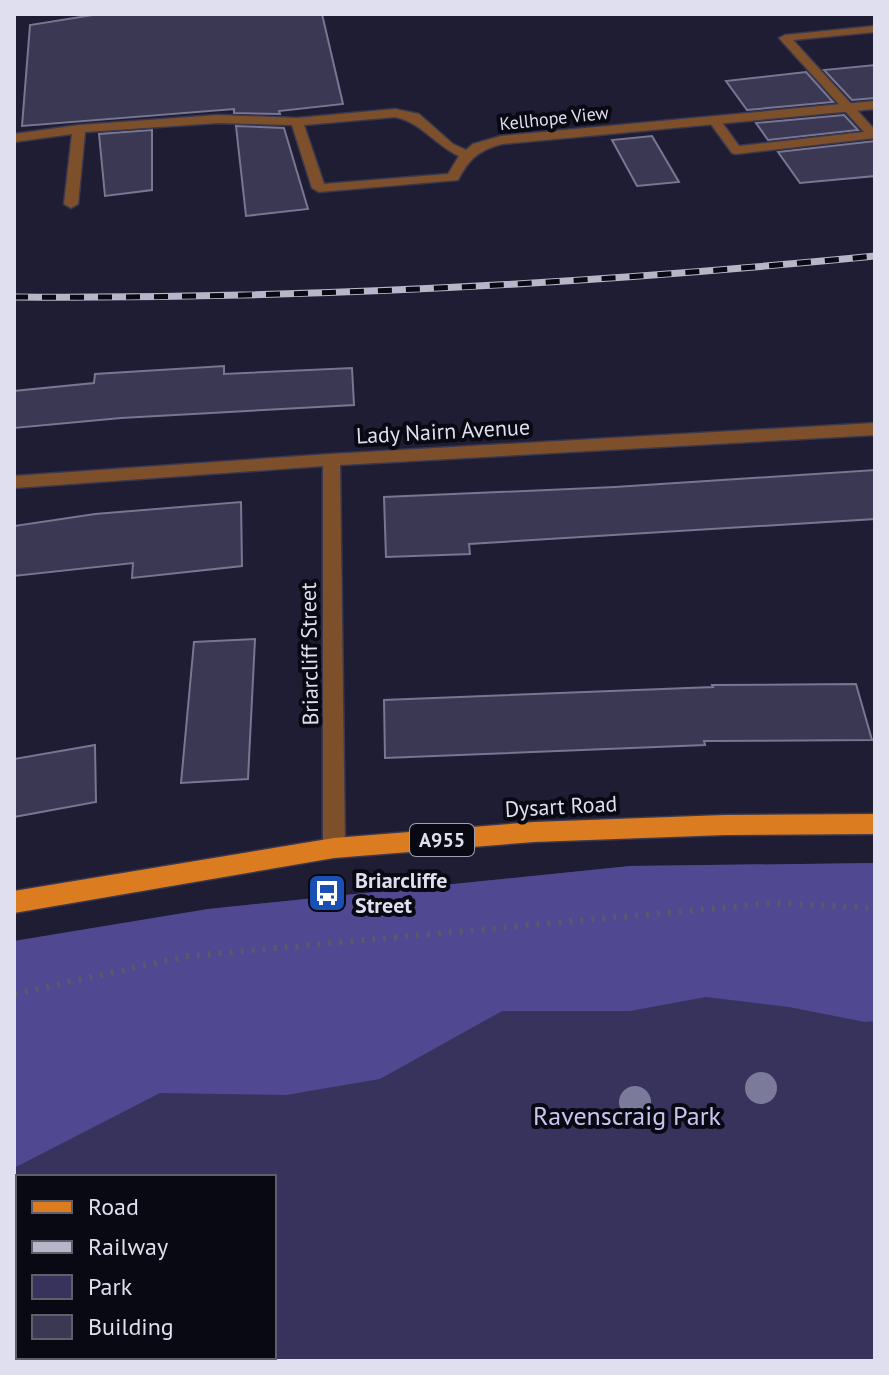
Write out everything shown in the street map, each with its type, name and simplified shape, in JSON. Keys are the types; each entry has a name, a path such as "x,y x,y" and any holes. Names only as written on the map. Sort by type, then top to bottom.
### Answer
{"main road":[{"name":"Dysart Road","path":"14,902 334,848 534,832 725,825 875,824"}],"street":[{"path":"714,120 736,150 873,135 785,38 875,29"},
{"name":"Kellhope View","path":"297,122 319,188 453,177 459,162 477,147 501,140 875,105"},
{"path":"14,138 79,129 218,119 297,122 395,113 415,117 449,147 468,155"},
{"path":"71,204 79,129"},
{"name":"Lady Nairn Avenue","path":"14,482 331,460 875,429"},
{"name":"Briarcliff Street","path":"331,460 334,848"}],"path":[{"path":"14,994 188,956 775,903 875,908"}],"green space":[{"name":"Ravenscraig Park","path":"875,863 875,1361 14,1361 14,941 208,909 630,866"}],"shaded area":[{"path":"875,863 875,1021 706,997 630,1011 502,1011 380,1079 286,1095 160,1093 14,1168 14,941 208,909 630,866"}],"building":[{"path":"99,14 322,14 343,104 279,111 280,114 234,113 234,109 22,126 30,25"},
{"path":"875,65 875,98 852,100 824,70"},
{"path":"806,72 833,102 747,110 726,81"},
{"path":"844,115 858,130 768,140 756,123"},
{"path":"236,126 284,128 308,209 246,216"},
{"path":"152,130 152,190 105,196 99,134"},
{"path":"652,136 679,182 637,186 612,140"},
{"path":"875,141 875,176 800,183 778,152"},
{"path":"224,366 224,374 352,368 354,405 121,418 14,428 14,391 94,383 95,374"},
{"path":"875,470 875,519 469,544 470,554 386,557 384,497 615,487"},
{"path":"241,502 242,566 132,578 133,563 14,576 14,526 95,514"},
{"path":"255,639 248,779 181,783 194,642"},
{"path":"856,684 872,740 704,741 705,745 385,758 384,700 712,685"},
{"path":"95,745 96,802 14,817 14,759"}],"railway":[{"path":"14,297 230,295 445,288 875,256"}],"place":[{"name":"Briarcliffe Street","path":"327,893"}]}
